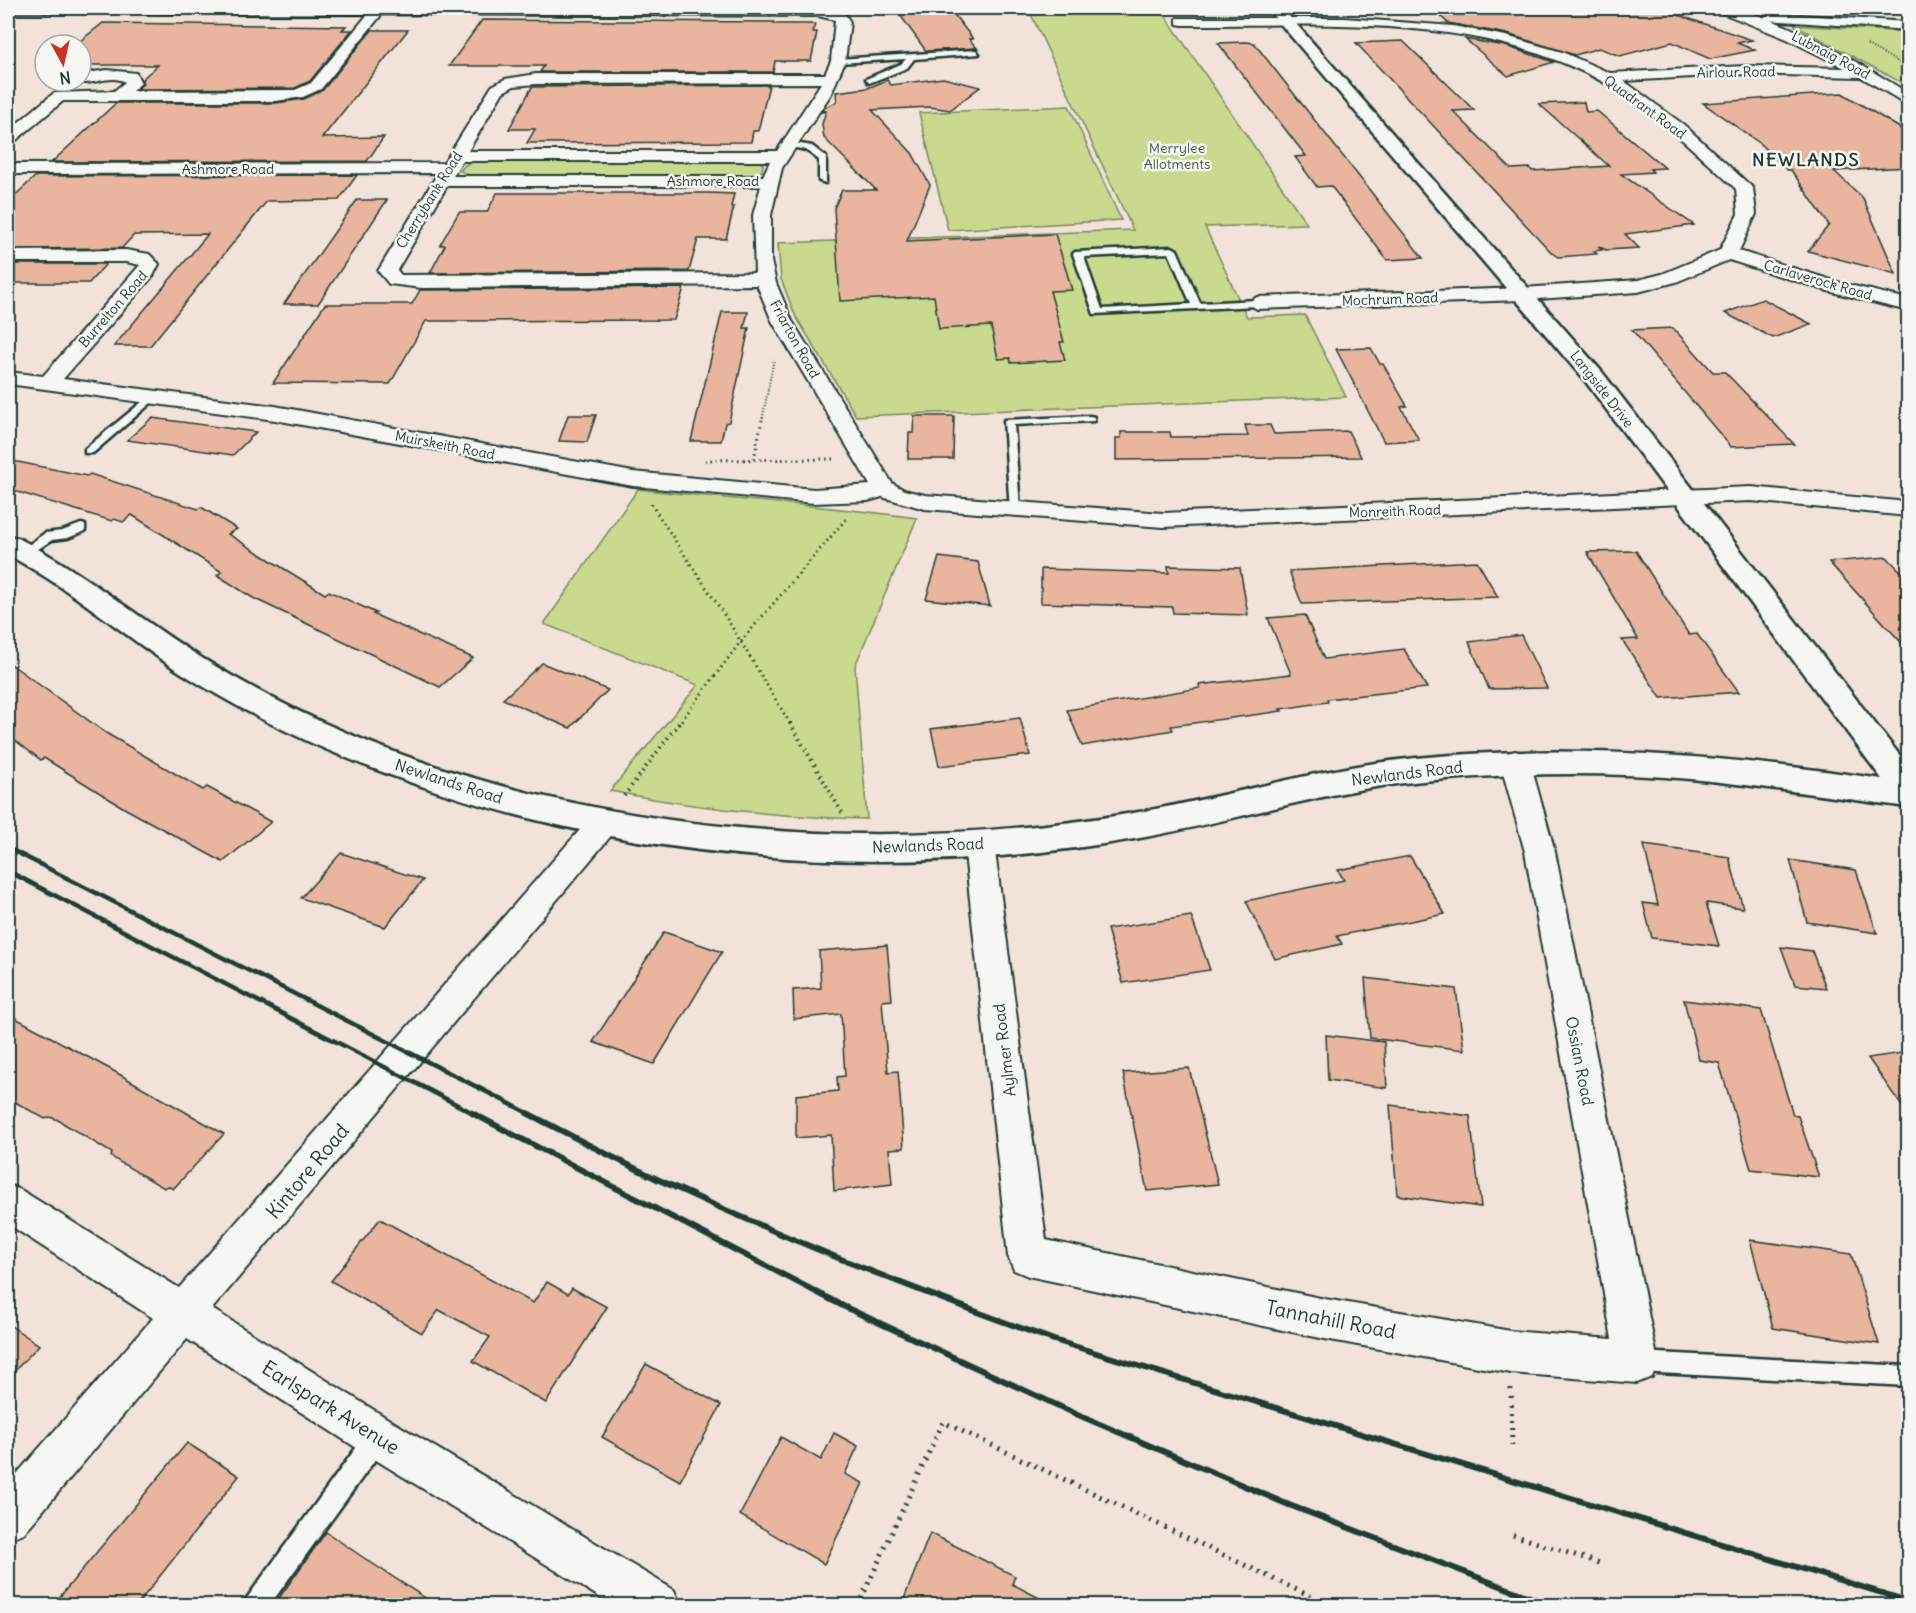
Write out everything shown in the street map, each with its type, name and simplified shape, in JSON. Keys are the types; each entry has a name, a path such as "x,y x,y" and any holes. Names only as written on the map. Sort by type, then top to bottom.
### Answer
{"street":[{"path":"11,8 377,12 532,9"},
{"name":"Lubnaig Road","path":"1717,8 1752,18 1794,35 1908,99"},
{"name":"Friarton Road","path":"532,9 808,12 837,15 843,22 838,61 823,94 785,150 770,181 760,232 765,279 782,321 876,491"},
{"path":"59,96 276,96 306,92 316,86 377,12"},
{"name":"Quadrant Road","path":"1182,21 1281,15 1456,30 1510,40 1547,51 1607,78 1703,150 1744,188 1747,214 1728,254"},
{"name":"Langside Drive","path":"1281,15 1594,377 1908,789"},
{"path":"1752,18 1908,26"},
{"name":"Airlour Road","path":"1607,78 1745,70 1867,74"},
{"path":"93,77 107,74 131,76 133,83 119,95"},
{"name":"Cherrybank Road","path":"765,279 515,282 396,280 390,276 388,266 497,89 517,80 830,78"},
{"path":"8,139 63,93"},
{"name":"Ashmore Road","path":"448,168 785,150"},
{"name":"Ashmore Road","path":"8,169 448,168 770,181"},
{"path":"1523,294 1638,286 1669,278 1728,254"},
{"name":"Carlaverock Road","path":"1728,254 1835,287 1908,305"},
{"name":"Burrelton Road","path":"8,256 126,256 142,258 150,264 146,272 49,382"},
{"name":"Mochrum Road","path":"1257,303 1523,294"},
{"name":"Muirskeith Road","path":"8,378 154,395 275,413 633,479 792,494 876,491"},
{"name":"Monreith Road","path":"876,491 925,501 1163,520 1454,509 1751,494 1908,509"},
{"name":"Newlands Road","path":"16,548 82,587 156,642 275,711 406,769 495,797 604,823 766,843 862,847 979,843 1138,825 1362,777 1515,762 1690,766 1791,776 1908,795"},
{"name":"Ossian Road","path":"1515,762 1540,852 1637,1362"},
{"name":"Kintore Road","path":"8,1517 604,823"},
{"name":"Aylmer Road","path":"979,843 1028,1256"},
{"name":"Earlspark Avenue","path":"8,1203 378,1437 658,1605"},
{"name":"Tannahill Road","path":"1028,1256 1325,1319 1511,1352 1637,1362"}],"lane":[{"path":"838,61 976,52"},
{"path":"868,81 903,66 911,58"},
{"path":"785,150 809,148 823,159 823,181"},
{"path":"1197,306 1172,250 1078,254 1098,312 1257,303"},
{"path":"89,451 154,395"},
{"path":"1014,508 1008,423 1090,419"},
{"path":"16,548 81,528"},
{"path":"1637,1362 1908,1376"},
{"path":"255,1605 378,1437"}],"path":[{"path":"754,459 782,321"},
{"path":"633,479 692,562 742,640 862,847"},
{"path":"604,823 742,640 876,491"},
{"path":"1511,1352 1512,1450"},
{"path":"858,1605 943,1422 1331,1605"},
{"path":"1514,1534 1603,1564"}],"green space":[{"name":"Merrylee Allotments","path":"1028,8 1160,8 1307,224 1205,227 1247,317 1305,315 1346,397 856,416 795,315 781,279 778,243 1133,230"},
{"path":"1794,25 1908,32 1908,86"},
{"path":"1069,106 1121,220 948,230 919,113"},
{"path":"756,160 763,164 762,171 745,177 473,177 460,171 465,165 476,161"},
{"path":"638,489 917,518 855,666 867,819 738,811 610,791 698,685 544,624"}],"building":[{"path":"895,8 949,8 973,39 969,39 977,48 926,51"},
{"path":"1431,8 1658,8 1752,40 1737,43 1755,50 1710,59 1672,42 1620,56 1599,48 1575,55 1507,34 1448,23"},
{"path":"482,20 774,22 774,24 815,24 813,32 817,32 811,61 775,61 773,72 540,72 544,66 449,66"},
{"path":"103,23 346,26 342,30 352,30 310,81 295,88 138,89 143,83 142,79 158,65 93,65 93,33 90,33"},
{"path":"372,30 408,30 322,138 384,137 367,161 52,162 116,103 276,103 304,99 323,90"},
{"path":"1465,39 1505,46 1554,62 1508,76"},
{"path":"1403,41 1474,110 1453,111 1511,169 1530,168 1532,171 1609,166 1539,104 1584,102 1586,112 1597,111 1665,168 1650,169 1653,172 1621,174 1694,225 1625,234 1639,248 1606,250 1598,246 1602,250 1594,251 1597,254 1558,257 1356,43"},
{"path":"1218,43 1254,43 1423,258 1387,260 1331,186 1317,187 1295,157 1306,156"},
{"path":"943,78 980,87 950,110 930,107 872,110 912,153 930,185 907,241 1055,234 1072,290 1050,291 1064,342 1060,342 1065,360 1011,363 1010,358 998,359 991,326 939,329 934,296 840,301 834,208 842,190 876,190 824,138 822,124 826,111 822,112 825,107 837,102 836,92 868,88 887,80 891,85"},
{"path":"769,85 758,131 753,131 751,142 527,143 535,129 509,129 532,87"},
{"path":"1842,93 1908,133 1908,167 1834,171 1863,198 1896,274 1808,251 1829,225 1791,170 1787,170 1758,142 1703,103"},
{"path":"357,175 339,200 267,201 150,346 114,346 208,234 134,235 122,248 8,249 8,202 36,176"},
{"path":"497,193 734,194 731,207 734,207 726,239 698,239 689,271 430,273 445,245 440,245 459,212 487,212"},
{"path":"357,200 387,200 318,304 284,304"},
{"path":"8,264 106,264 89,283 8,283"},
{"path":"684,288 674,320 426,321 390,384 273,383 325,304 412,304 420,290"},
{"path":"1763,299 1811,324 1773,338 1725,313"},
{"path":"722,312 748,312 744,328 749,328 729,422 725,423 721,441 691,441"},
{"path":"1673,328 1713,372 1725,372 1794,444 1731,447 1632,330"},
{"path":"1371,348 1407,406 1401,407 1419,440 1384,442 1336,349"},
{"path":"568,415 596,415 587,442 559,441"},
{"path":"914,416 954,416 953,459 908,459 909,433 913,433"},
{"path":"152,418 256,432 233,455 127,440"},
{"path":"1245,425 1270,425 1274,434 1348,431 1361,457 1116,460 1116,438 1121,438 1121,432 1170,432 1171,437 1248,436"},
{"path":"8,460 87,476 90,474 198,509 201,507 237,529 228,534 325,594 329,591 376,613 373,614 473,658 440,687 253,598 217,575 222,572 132,515 123,522 114,519 112,521 8,489"},
{"path":"1636,551 1689,635 1697,634 1739,692 1661,698 1622,640 1638,639 1587,552"},
{"path":"939,557 978,562 990,606 926,599"},
{"path":"1887,557 1908,579 1908,650 1829,562"},
{"path":"1477,561 1498,597 1302,604 1289,571"},
{"path":"1168,566 1240,568 1248,615 1173,613 1172,607 1041,603 1041,569 1169,573"},
{"path":"1305,615 1324,659 1404,649 1427,688 1327,699 1328,702 1280,709 1282,711 1171,726 1173,730 1082,746 1067,710 1200,688 1199,685 1291,674 1268,618"},
{"path":"1521,635 1547,688 1489,689 1469,642"},
{"path":"8,662 106,733 203,790 207,787 271,822 223,862 124,808 44,758 41,760 8,735"},
{"path":"542,663 608,690 570,728 503,699"},
{"path":"1020,718 1030,755 939,766 931,729"},
{"path":"1644,845 1729,857 1743,908 1706,903 1719,946 1652,938 1643,903 1658,905"},
{"path":"341,853 423,880 385,927 301,898"},
{"path":"1410,856 1445,914 1337,936 1342,944 1275,959 1246,901 1344,880 1338,870"},
{"path":"1790,860 1856,870 1877,933 1807,922"},
{"path":"1191,916 1210,970 1123,983 1107,929"},
{"path":"664,932 722,952 654,1064 593,1042"},
{"path":"887,945 892,1000 882,1001 888,1072 898,1071 904,1148 889,1149 892,1184 834,1191 831,1135 796,1138 796,1095 838,1091 837,1077 845,1076 841,1014 794,1019 793,990 821,988 819,951"},
{"path":"1781,947 1812,951 1826,988 1795,985"},
{"path":"1365,978 1456,989 1464,1050 1370,1038"},
{"path":"1684,1000 1761,1010 1793,1115 1798,1116 1819,1177 1751,1169 1719,1063 1699,1060"},
{"path":"8,1014 224,1134 173,1189 168,1186 164,1188 111,1157 112,1153 58,1120 50,1117 45,1119 8,1098"},
{"path":"1326,1035 1384,1042 1387,1088 1328,1080"},
{"path":"1908,1052 1908,1115 1868,1058"},
{"path":"1189,1068 1218,1184 1147,1191 1123,1073"},
{"path":"1390,1105 1470,1116 1481,1207 1397,1195"},
{"path":"380,1219 533,1303 547,1282 568,1294 572,1288 607,1307 546,1403 473,1361 490,1337 439,1310 422,1333 331,1281"},
{"path":"1750,1240 1851,1254 1879,1344 1773,1328"},
{"path":"8,1324 39,1345 8,1378"},
{"path":"646,1364 721,1405 680,1481 602,1437"},
{"path":"834,1433 858,1446 845,1474 863,1483 824,1564 740,1515 781,1437 821,1460"},
{"path":"187,1443 239,1476 137,1605 53,1605"},
{"path":"326,1532 364,1558 436,1605 274,1605"},
{"path":"930,1533 1015,1576 1012,1584 1053,1605 917,1605 904,1599"}],"railway":[{"path":"8,848 530,1114"},
{"path":"8,871 475,1114"},
{"path":"472,1113 845,1307 1076,1414 1289,1505 1553,1606"},
{"path":"527,1113 657,1179 754,1223 903,1284 1054,1340 1908,1601"}],"district":[{"name":"NEWLANDS","path":"1806,159"}]}
